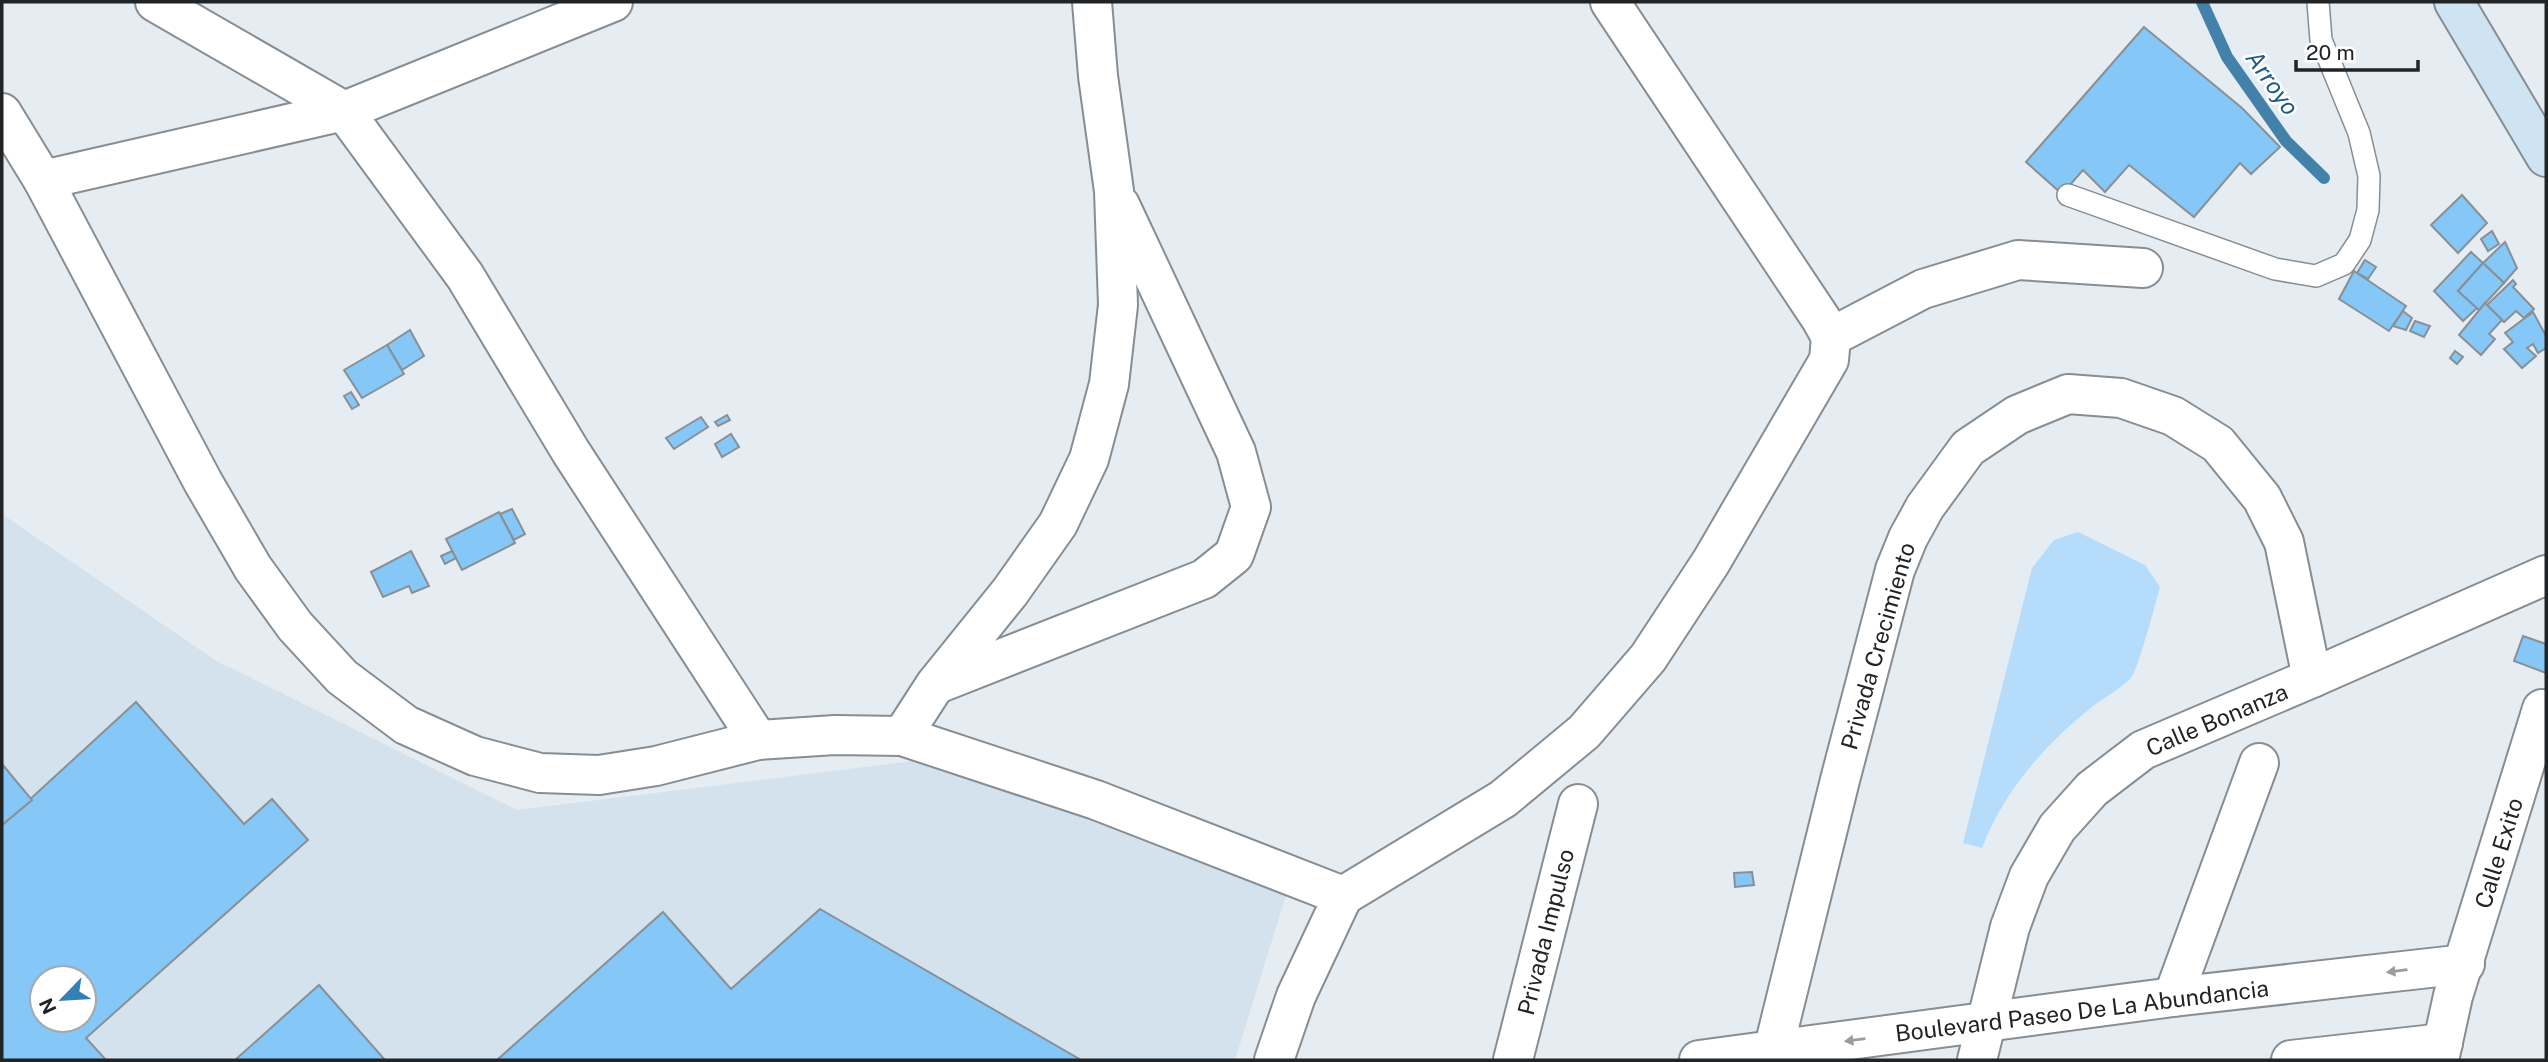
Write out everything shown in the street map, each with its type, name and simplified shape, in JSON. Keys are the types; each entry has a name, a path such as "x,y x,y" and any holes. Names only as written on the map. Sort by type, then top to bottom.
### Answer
{"street":[{"path":"155,2 344,111 464,276 571,452 758,740"},
{"path":"43,180 344,111 613,2"},
{"path":"902,736 935,685 1010,592 1058,524 1089,459 1109,384 1118,305 1114,191 1091,2"},
{"path":"1274,1060 1296,996 1343,896 1503,799 1584,732 1648,658 1711,562 1829,359 1830,337 1610,2"},
{"path":"2454,2 2546,158"},
{"path":"2,113 43,180 203,482 253,568 295,625 342,677 406,725 475,756 540,773 599,775 656,766 758,740 835,735 902,736 1096,800 1343,896"},
{"path":"935,685 1204,579 1234,555 1251,507 1236,452 1114,191"},
{"path":"1830,337 1923,289 2018,260 2143,268"},
{"name":"Privada Crecimiento","path":"1773,1051 1895,570 1919,517 1968,448 2017,415 2068,394 2121,398 2173,416 2218,444 2262,498 2284,542 2312,678"},
{"name":"Calle Bonanza","path":"1977,1060 2010,927 2029,876 2057,828 2092,789 2143,750 2546,575"},
{"name":"Calle Exito","path":"2441,1052 2459,980 2542,709"},
{"path":"2174,997 2259,763"},
{"name":"Privada Impulso","path":"1513,1060 1578,804"},
{"name":"Boulevard Paseo De La Abundancia","path":"1699,1060 2174,997 2459,980"},
{"path":"2291,1060 2441,1052"}],"lane":[{"path":"2068,195 2275,269 2316,276 2344,264 2360,240 2368,210 2370,176 2359,133 2321,40 2318,2"}],"shaded area":[{"path":"2,514 215,660 517,810 913,761 1292,876 1235,1060 2,1060"},
{"path":"2078,532 2145,565 2160,587 2138,663 2131,678 2075,721 2042,753 2002,807 1982,848 1963,843 2032,568 2054,540"}],"building":[{"path":"2144,27 2242,108 2280,147 2251,174 2240,163 2194,217 2129,165 2105,192 2083,170 2062,194 2026,162"},
{"path":"2462,195 2487,223 2458,253 2431,225"},
{"path":"2492,231 2499,244 2488,251 2481,239"},
{"path":"2505,242 2517,268 2504,283 2483,263"},
{"path":"2471,252 2483,263 2458,291 2477,308 2463,321 2434,291"},
{"path":"2365,260 2376,267 2368,279 2357,273"},
{"path":"2483,263 2504,283 2479,310 2458,291"},
{"path":"2354,271 2406,306 2389,331 2339,299"},
{"path":"2513,280 2516,284 2513,287 2534,309 2524,318 2516,311 2504,322 2487,305"},
{"path":"2485,303 2502,320 2489,334 2495,339 2481,355 2459,335"},
{"path":"2403,311 2412,318 2406,330 2393,326"},
{"path":"2533,312 2546,336 2546,348 2538,353 2533,344 2527,348 2536,356 2522,368 2504,349 2513,342 2505,333"},
{"path":"2415,321 2430,326 2424,337 2410,331"},
{"path":"410,330 424,356 402,370 387,345"},
{"path":"387,345 404,374 362,398 344,370"},
{"path":"2455,351 2463,357 2457,364 2450,358"},
{"path":"351,392 359,405 352,409 344,396"},
{"path":"727,415 730,420 718,426 715,422"},
{"path":"701,417 708,427 674,449 666,438"},
{"path":"731,434 739,447 722,457 715,444"},
{"path":"512,509 525,534 514,540 500,514"},
{"path":"499,512 515,543 462,570 446,539"},
{"path":"411,551 429,586 412,593 409,586 383,597 371,572"},
{"path":"452,551 456,558 445,564 441,556"},
{"path":"2523,636 2546,644 2546,673 2514,661"},
{"path":"136,702 244,824 272,799 308,840 98,1027 98,964 28,964 28,1034 90,1034 86,1038 106,1060 2,1060 2,825"},
{"path":"2,764 32,800 2,825"},
{"path":"1752,872 1754,885 1735,887 1734,873"},
{"path":"820,909 1081,1060 497,1060 663,912 731,989"},
{"path":"319,985 385,1060 235,1060"}],"waterway":[{"name":"Arroyo","path":"2202,2 2227,57 2286,141 2324,178"}]}
